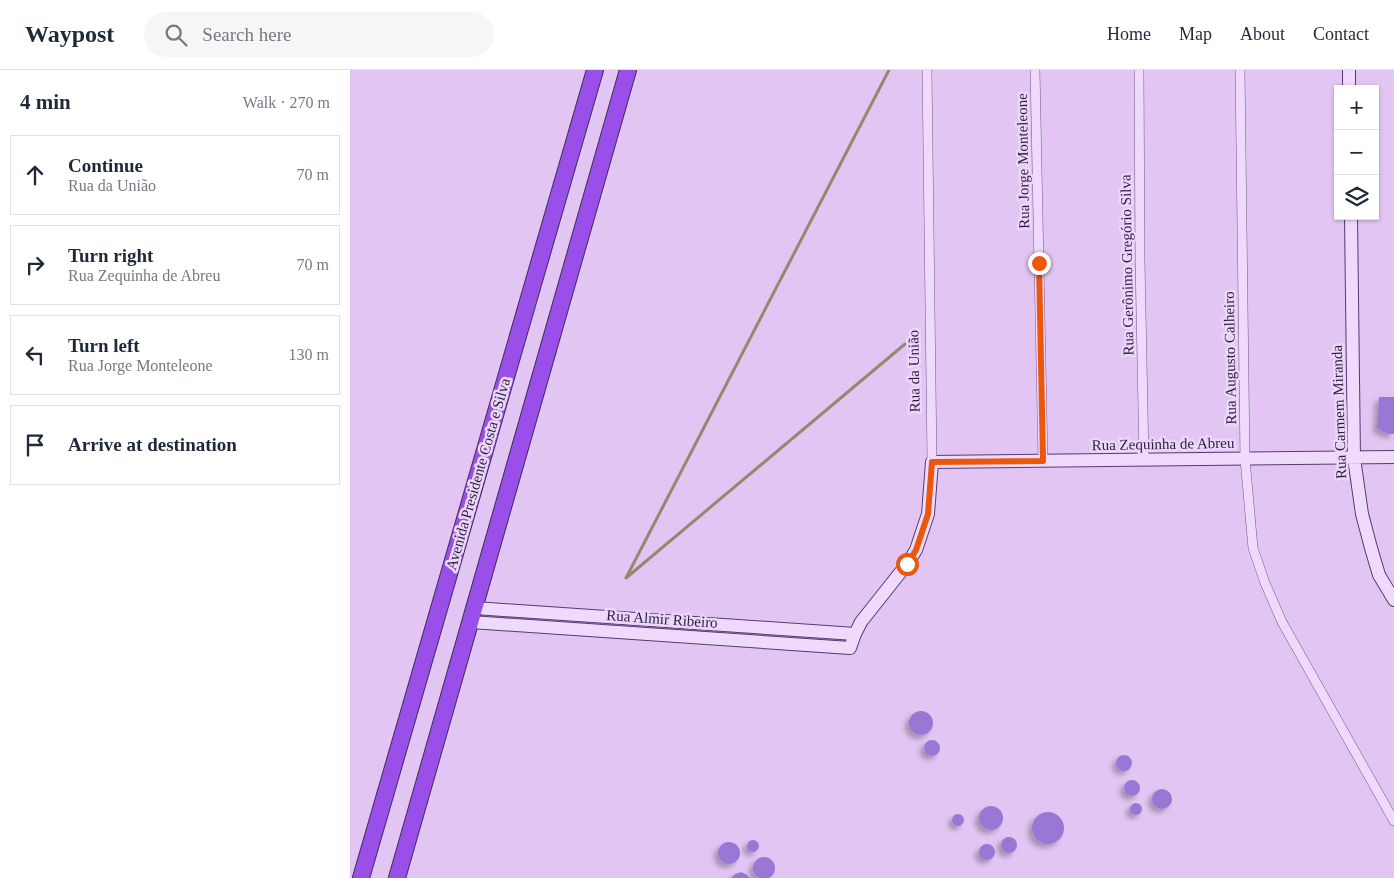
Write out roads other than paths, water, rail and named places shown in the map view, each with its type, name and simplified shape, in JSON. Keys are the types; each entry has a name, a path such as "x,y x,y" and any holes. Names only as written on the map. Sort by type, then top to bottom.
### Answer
{"highway":[{"name":"Avenida Presidente Costa e Silva","path":"361,878 595,70"},
{"path":"397,878 628,70"}],"street":[{"name":"Rua da União","path":"850,648 854,634 861,622 916,550 928,514 932,462 927,70"},
{"name":"Rua Jorge Monteleone","path":"1035,70 1043,461"},
{"name":"Rua Gerônimo Gregório Silva","path":"1139,70 1144,460"},
{"name":"Rua Augusto Calheiro","path":"1240,70 1245,459 1253,548 1265,583 1282,622 1394,821"},
{"path":"1349,70 1349,85"},
{"name":"Rua Carmem Miranda","path":"1351,220 1354,458 1362,514 1371,548 1380,575 1394,600"},
{"name":"Rua Zequinha de Abreu","path":"932,462 1394,457"},
{"name":"Rua Almir Ribeiro","path":"473,615 854,634"},
{"name":"Rua Almir Ribeiro","path":"473,615 850,648"}],"waterway":[{"path":"889,70 626,578 905,344"}]}
